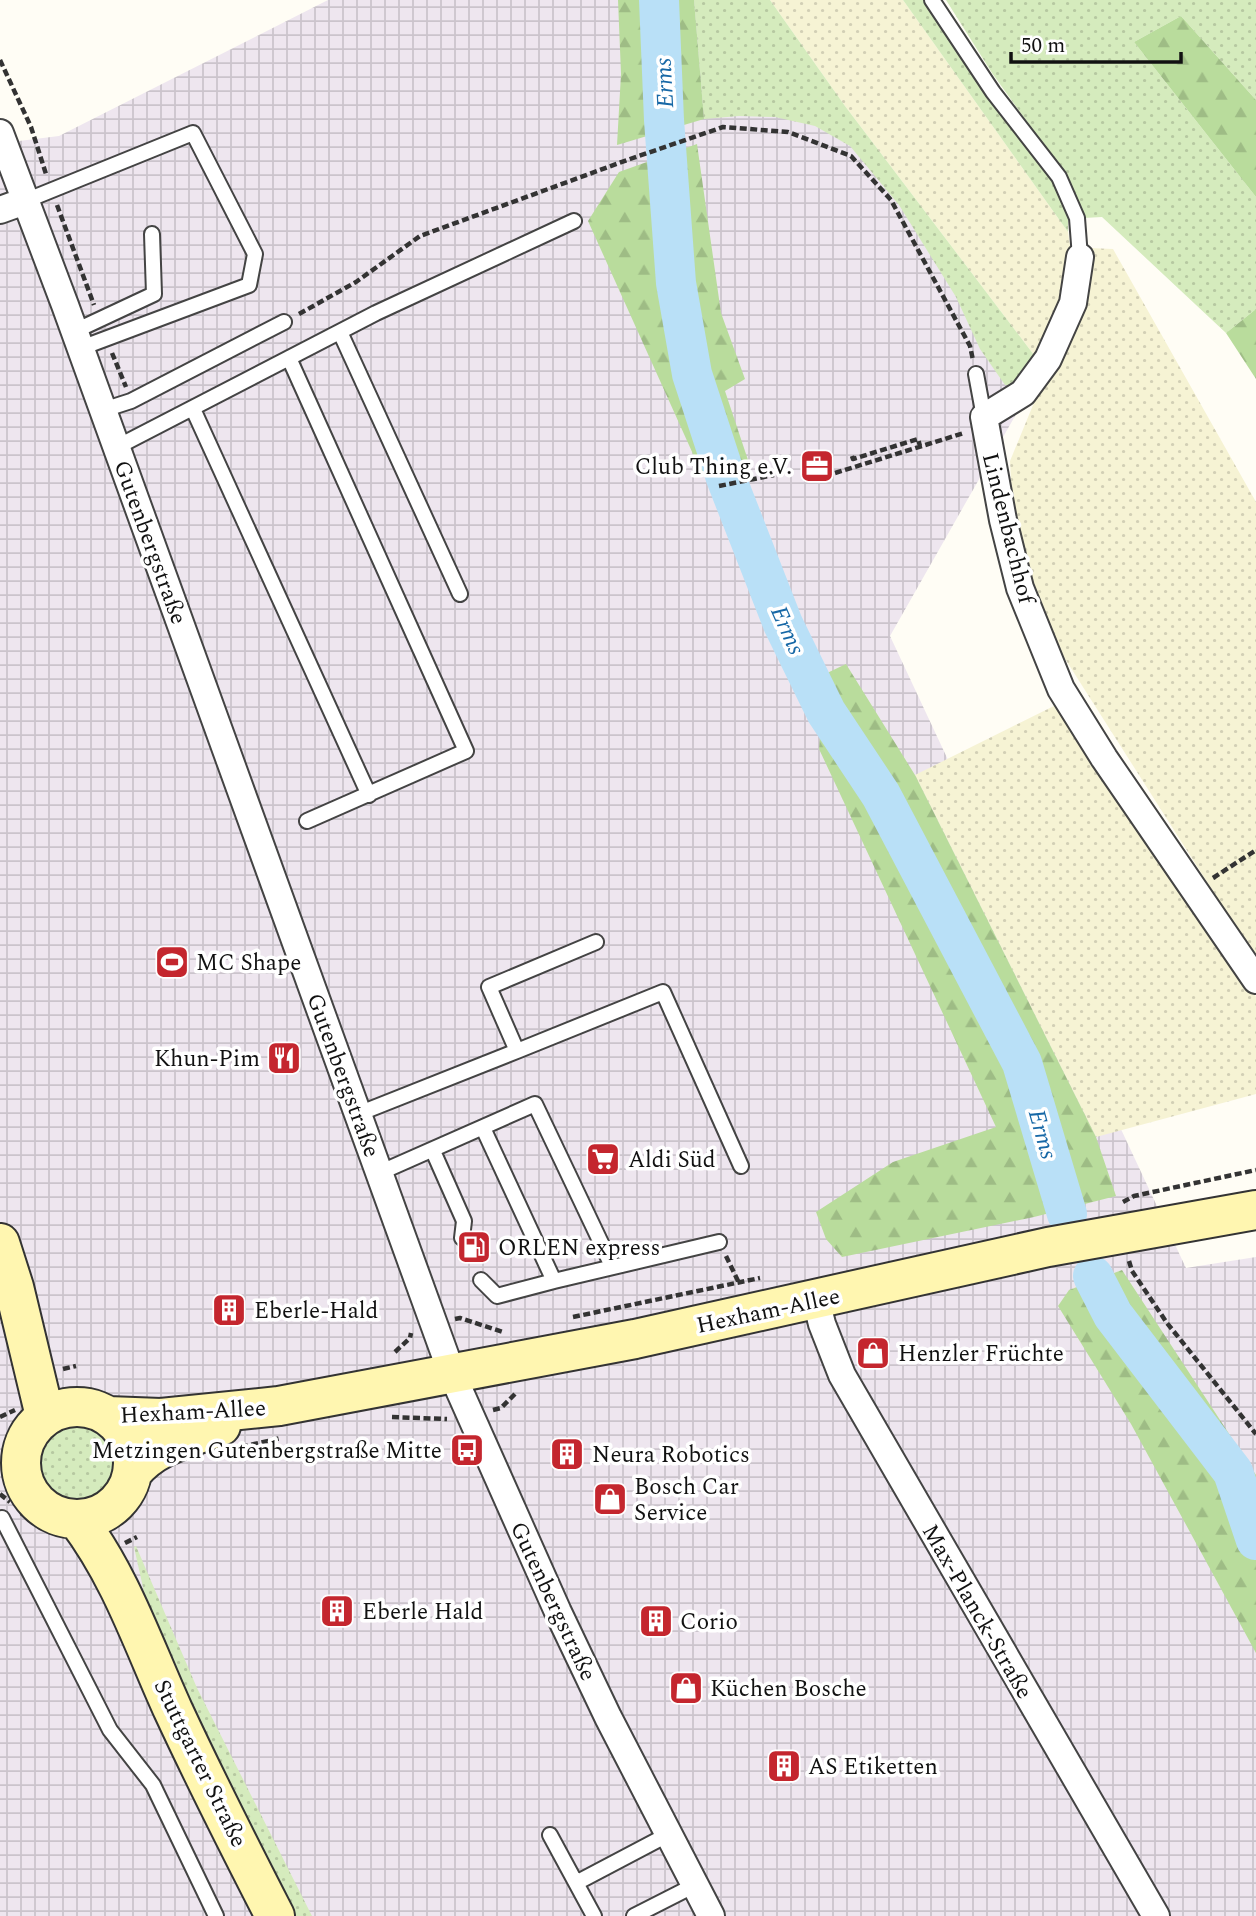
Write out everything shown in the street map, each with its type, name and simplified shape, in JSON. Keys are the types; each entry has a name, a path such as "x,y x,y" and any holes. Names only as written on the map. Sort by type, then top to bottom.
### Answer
{"main road":[{"name":"Hexham-Allee","path":"97,1412 161,1418 279,1406 635,1339 1048,1247 1256,1210"},
{"path":"0,1243 14,1287 58,1370 97,1412 116,1422 129,1441 133,1462 128,1483 108,1509 99,1514 77,1519 66,1518 46,1510 13,1479 20,1464 25,1429 14,1287"},
{"name":"Hexham-Allee","path":"128,1483 143,1459 165,1446 279,1406"},
{"path":"25,1429 65,1408 97,1412"},
{"name":"Stuttgarter Straße","path":"128,1483 117,1520 117,1533 131,1609"},
{"name":"Stuttgarter Straße","path":"77,1519 95,1542 131,1609 184,1732 275,1916"}],"street":[{"name":"Gutenbergstraße","path":"0,133 117,447 452,1374 542,1580 608,1717 711,1916"},
{"path":"0,210 26,201"},
{"path":"985,421 1023,393 1048,359 1073,303 1080,257"},
{"name":"Lindenbachhof","path":"985,421 1003,520 1020,588 1061,689 1104,758 1256,980"},
{"name":"Max-Planck-Straße","path":"816,1300 830,1346 848,1386 1156,1916"}],"lane":[{"path":"932,0 993,92 1059,177 1077,218 1080,257"},
{"path":"26,201 193,134 255,254 249,285 107,340 78,340"},
{"path":"117,447 340,332 574,221"},
{"path":"78,340 100,319 154,294 152,234"},
{"path":"103,410 131,401 284,322"},
{"path":"340,332 460,594"},
{"path":"289,358 466,751 307,821"},
{"path":"976,374 985,421"},
{"path":"192,408 369,795"},
{"path":"517,1051 489,988 596,942"},
{"path":"358,1114 663,992 741,1166"},
{"path":"379,1173 535,1104 612,1266"},
{"path":"483,1128 554,1281"},
{"path":"433,1151 468,1235"},
{"path":"487,1277 497,1296 719,1242"},
{"path":"2,1518 110,1730 153,1785 216,1916"},
{"path":"576,1883 669,1834"},
{"path":"550,1835 594,1916"},
{"path":"634,1916 695,1885"}],"path":[{"path":"0,60 31,127 52,192 100,319"},
{"path":"284,322 356,282 421,236 723,127 788,132 851,156 891,200 970,346 976,374"},
{"path":"107,340 131,401"},
{"path":"835,473 920,446 985,421"},
{"path":"852,456 853,459 918,439 920,446"},
{"path":"719,486 774,474"},
{"path":"1194,890 1256,850"},
{"path":"1117,1209 1124,1201 1134,1196 1256,1170"},
{"path":"719,1242 741,1294"},
{"path":"1129,1262 1132,1271 1167,1323 1256,1434"},
{"path":"568,1318 766,1277"},
{"path":"388,1356 398,1351 410,1338 412,1330 460,1318 503,1332 516,1330"}],"shaded area":[{"path":"328,0 752,0 1032,386 890,636 1186,1268 1256,1257 1256,1916 0,1916 0,137 3,143 59,136"},
{"path":"770,0 903,0 1068,232 1072,259 1066,300 1037,359 845,106"},
{"path":"1089,248 1113,249 1256,502 1256,959 1055,643 1028,579 1012,499 1010,461 1040,388"},
{"path":"1062,702 1256,997 1256,1094 1096,1137 915,775"}],"green space":[{"path":"618,0 694,0 704,119 617,145 621,74"},
{"path":"694,0 770,0 845,106 1037,359 1021,386 1005,385 980,349 956,297 899,205 850,146 815,126 775,117 704,119"},
{"path":"903,0 927,0 1054,180 1068,211 1068,232"},
{"path":"946,0 1256,0 1256,100 1181,16 1134,42 1256,197 1256,309 1226,333 1102,217 1084,218 1061,169 992,73"},
{"path":"1181,16 1256,100 1256,197 1134,42"},
{"path":"697,144 721,313 745,379 725,391 748,460 702,474 588,221 619,172"},
{"path":"1256,309 1256,379 1226,333"},
{"path":"846,664 915,775 1096,1137 1116,1196 1034,1217 842,1257 826,1239 816,1212 893,1162 996,1127 819,749 825,674"},
{"path":"1122,1270 1256,1475 1256,1653 1131,1424 1058,1306 1069,1290"},
{"path":"77,1420 94,1423 108,1433 118,1447 121,1464 118,1481 108,1495 94,1505 77,1508 60,1505 46,1495 36,1481 33,1464 36,1447 46,1433 60,1423"},
{"path":"136,1546 197,1688 312,1916 290,1916 177,1686 146,1601 134,1547"}],"waterway":[{"name":"Erms","path":"659,0 664,120 676,283 692,374 726,478 783,624 826,712 881,795 1022,1063 1067,1214"},
{"name":"Erms","path":"1093,1276 1113,1315 1233,1472 1256,1540"}],"place":[{"name":"Club Thing e.V.","path":"817,466"},
{"name":"MC Shape","path":"172,962"},
{"name":"Khun-Pim","path":"284,1058"},
{"name":"Aldi Süd","path":"603,1159"},
{"name":"ORLEN express","path":"474,1247"},
{"name":"Eberle-Hald","path":"229,1310"},
{"name":"Henzler Früchte","path":"873,1353"},
{"name":"Metzingen Gutenbergstraße Mitte","path":"467,1450"},
{"name":"Neura Robotics","path":"567,1454"},
{"name":"Bosch Car Service","path":"610,1499"},
{"name":"Eberle Hald","path":"337,1611"},
{"name":"Corio","path":"656,1621"},
{"name":"Küchen Bosche","path":"686,1688"},
{"name":"AS Etiketten","path":"784,1766"}]}
